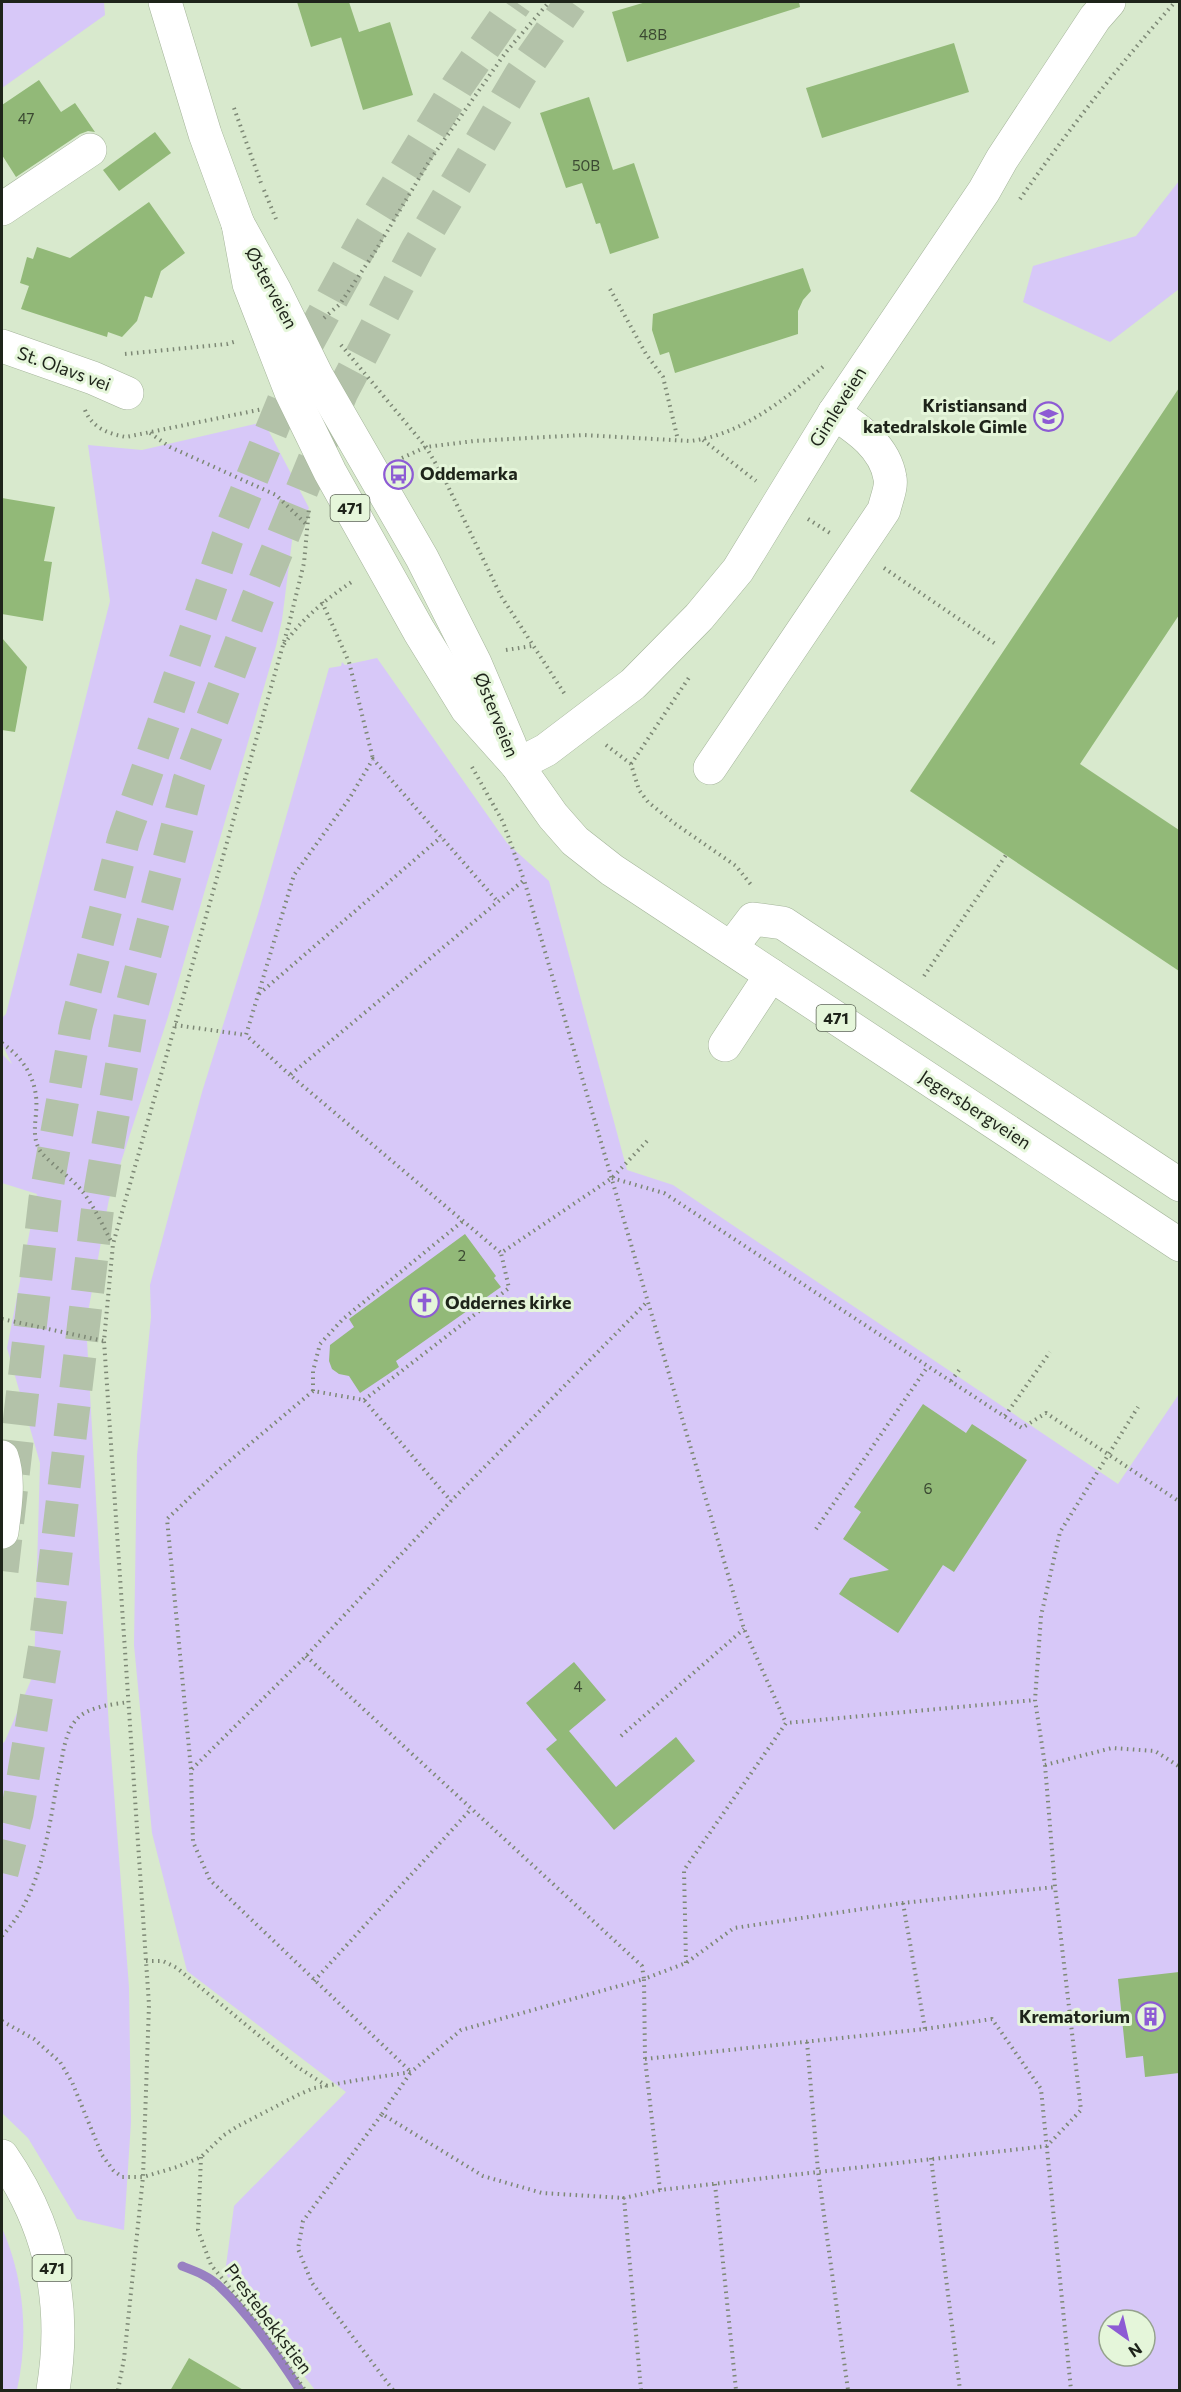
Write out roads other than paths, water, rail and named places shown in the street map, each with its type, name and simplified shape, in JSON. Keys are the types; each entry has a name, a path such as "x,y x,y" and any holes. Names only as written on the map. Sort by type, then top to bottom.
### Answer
{"main road":[{"name":"Østerveien","path":"165,2 205,134 238,224 249,284 272,345 330,472 448,681 467,709 517,765"},
{"name":"Gimleveien","path":"517,765 546,750 633,684 699,616 738,570 834,413 984,191 1002,159 1095,18 1109,2"},
{"path":"2,209 90,150"},
{"name":"St. Olavs vei","path":"2,346 93,378 127,393"},
{"path":"710,768 884,510 891,479 882,453 859,430 834,413"},
{"name":"Jegersbergveien","path":"517,765 530,786 575,841 612,870 1179,1245"},
{"path":"730,948 753,919 783,923 1179,1185"},
{"path":"725,1046 771,975"},
{"path":"2,1457 5,1466 6,1503 2,1532"},
{"name":"471","path":"2,2156 36,2216 56,2288 59,2338 53,2391"},
{"name":"471","path":"2,2197 16,2224 35,2292 36,2361 32,2391"}],"waterway":[{"path":"182,2266 211,2279 230,2297 262,2336 300,2390"}],"tunnel":[{"path":"2,1571 45,1199 76,1026 124,838 227,539 306,346 370,229 458,85 516,2"},
{"path":"2,1873 17,1814 45,1645 99,1197 132,1005 189,781 256,602 342,392 417,249 521,74 571,2"}],"place":[{"name":"Kristiansand katedralskole Gimle","path":"1048,416"},
{"name":"Oddemarka","path":"399,474"},
{"name":"Oddernes kirke","path":"424,1303"},
{"name":"Krematorium","path":"1151,2017"}]}
